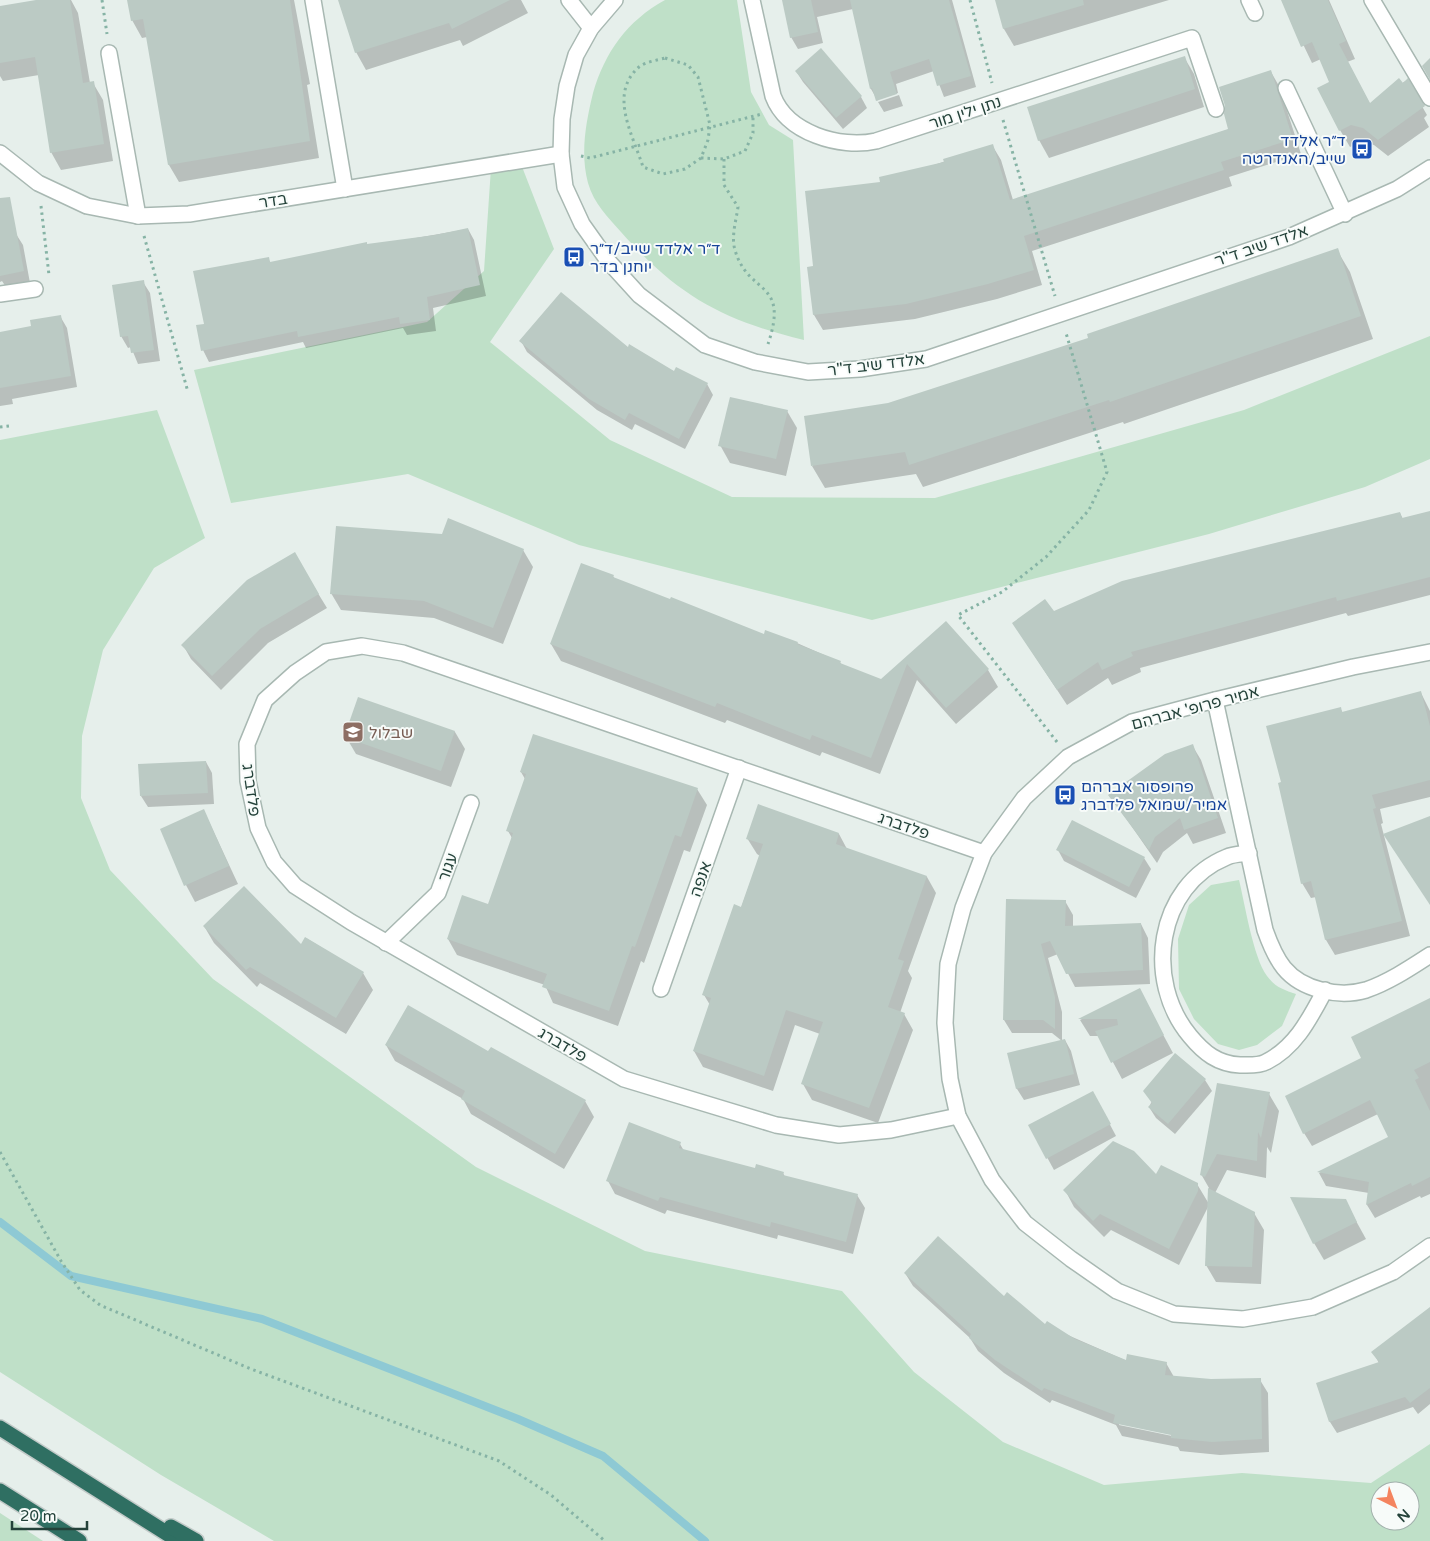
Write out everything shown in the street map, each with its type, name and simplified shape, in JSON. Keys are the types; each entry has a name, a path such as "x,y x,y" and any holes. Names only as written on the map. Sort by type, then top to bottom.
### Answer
{"highway":[{"path":"0,1428 179,1541"},
{"path":"67,1470 196,1541"},
{"path":"0,1491 79,1541"}],"street":[{"path":"313,0 345,189"},
{"path":"569,0 591,28"},
{"name":"אלדד שיב ד\"ר","path":"615,0 591,28 576,55 567,86 562,119 561,154 566,187 582,224 609,262 639,296 705,345 761,364 808,372 860,369 926,359 1289,236 1345,214 1397,189 1430,168"},
{"path":"752,0 773,96 779,110"},
{"path":"1372,0 1430,98"},
{"name":"נתן ילין מור","path":"779,110 796,124 828,140 842,144 868,143 1192,38 1216,109"},
{"path":"109,53 138,216"},
{"path":"1286,88 1345,214"},
{"name":"בדר","path":"0,153 38,183 87,206 138,216 190,214 561,154"},
{"path":"0,294 35,288"},
{"name":"פלדברג","path":"958,1116 891,1130 839,1135 776,1125 624,1079 386,942 295,886 274,862 258,828 248,781 247,744 265,700 294,673 326,652 362,646 404,653 984,853"},
{"name":"אמיר פרופ' אברהם","path":"1430,652 1353,667 1132,722 1068,757 1024,798 984,853 963,908 948,964 945,1023 950,1079 958,1116 992,1180 1025,1223 1071,1259 1118,1291 1174,1314 1243,1318 1313,1307 1392,1272 1430,1246"},
{"path":"1215,700 1265,930 1274,954 1285,969 1306,985 1347,993 1366,990 1430,955"},
{"name":"אנפה","path":"661,989 739,768"},
{"name":"עגור","path":"386,942 438,893 470,803"},
{"path":"1249,853 1228,856 1194,878 1178,899 1167,921 1162,948 1162,977 1168,1000 1181,1025 1200,1048 1225,1064 1264,1063 1283,1051 1306,1026 1325,990"}],"path":[{"path":"102,0 109,53"},
{"path":"701,158 709,129 698,77 688,65 665,58 640,66 624,90 623,105 643,167 663,174 685,169 701,158 724,159 746,151 753,133 753,117"},
{"path":"561,154 590,158 779,110"},
{"path":"724,159 724,185 738,207 734,234 735,250 746,271 773,299 776,314 761,364"},
{"path":"35,288 50,287 38,183"},
{"path":"138,216 188,392"},
{"path":"0,427 9,426"},
{"path":"958,615 1068,757"},
{"path":"0,1152 61,1261 80,1290 100,1305 251,1368 499,1461 551,1495 605,1541"}],"green space":[{"path":"665,0 737,0 751,92 769,125 793,140 804,340 749,324 725,314 682,289 662,273 621,232 602,210 591,191 584,160 584,149 590,104 598,78 619,39 639,18"},
{"path":"519,159 554,249 490,342 610,440 732,497 935,498 1244,410 1430,336 1430,459 1365,487 1209,534 872,620 579,545 408,474 231,503 194,370 427,322 484,271 491,168"},
{"path":"157,410 205,538 154,568 103,650 82,736 81,798 110,870 213,979 476,1167 645,1251 842,1291 914,1372 1003,1442 1104,1485 1242,1473 1370,1483 1370,1531 1420,1531 1420,1481 1374,1481 1430,1444 1430,1541 274,1541 161,1475 0,1372 0,440"},
{"path":"1239,880 1250,930 1262,967 1273,983 1296,994 1282,1026 1257,1045 1239,1050 1218,1044 1194,1019 1179,989 1178,939 1189,905 1211,885"},
{"path":"0,1513 43,1541 0,1541"}],"building":[{"path":"36,0 70,0 83,83 94,81 104,144 50,153 35,57 0,63 0,6"},
{"path":"127,0 290,0 310,141 168,165 143,19 131,21"},
{"path":"338,0 510,0 452,29 449,23 355,53"},
{"path":"782,0 811,0 818,32 790,38"},
{"path":"850,0 949,0 971,76 937,86 929,59 890,72 897,94 876,101 872,88 870,89"},
{"path":"995,0 1083,0 1084,5 1003,29"},
{"path":"1281,0 1328,0 1346,41 1339,44 1370,103 1399,78 1403,83 1408,78 1425,106 1378,140 1363,128 1351,125 1339,131 1317,88 1329,82 1312,42 1301,47"},
{"path":"821,48 862,96 836,118 795,71"},
{"path":"1185,56 1195,89 1038,141 1027,107"},
{"path":"1430,58 1430,80 1422,66"},
{"path":"1271,70 1293,139 1221,162 1224,170 1024,236 1034,270 988,284 906,304 813,315 807,267 813,266 805,191 880,182 879,177 944,162 943,159 993,144 1010,200 1228,129 1224,114 1225,106 1219,87"},
{"path":"10,197 24,271 0,276 0,198"},
{"path":"468,228 480,285 427,297 430,320 400,324 399,317 298,337 297,331 201,351 196,325 204,324 193,271 269,257 270,262 367,242 367,244 435,235"},
{"path":"1338,248 1361,316 1110,402 1109,400 909,465 905,452 811,466 804,416 888,403 1088,338 1087,334"},
{"path":"144,280 154,350 131,353 128,336 120,337 112,285"},
{"path":"561,292 628,347 629,344 674,371 676,367 708,383 679,439 629,413 625,420 589,399 519,341"},
{"path":"61,315 71,376 0,388 0,332 31,326 30,320"},
{"path":"730,397 788,410 776,459 718,446"},
{"path":"1430,511 1430,577 1337,601 1336,597 1131,652 1133,656 1102,670 1098,662 1057,690 1012,623 1045,599 1054,611 1122,581 1400,512 1402,518"},
{"path":"448,518 524,549 493,628 424,601 330,594 336,526 442,534"},
{"path":"295,552 319,594 260,629 212,676 181,645 247,580"},
{"path":"581,563 764,634 765,630 798,642 797,644 881,679 946,621 989,669 946,708 907,664 871,758 812,735 810,740 717,703 715,707 550,644"},
{"path":"1421,691 1430,726 1430,780 1372,795 1376,808 1373,809 1402,921 1325,940 1311,881 1301,884 1278,783 1281,782 1266,726 1341,707 1342,712"},
{"path":"358,697 455,731 441,771 344,737"},
{"path":"533,734 698,788 681,837 675,835 635,947 632,946 609,1011 542,987 547,974 447,939 462,895 488,904 513,833 506,831 526,774 520,772"},
{"path":"1193,744 1218,818 1184,830 1180,818 1155,837 1149,850 1108,795 1165,754"},
{"path":"206,761 208,793 140,796 138,764"},
{"path":"758,804 839,833 836,844 927,876 898,959 904,961 888,1007 905,1013 869,1108 801,1084 823,1022 786,1010 764,1076 693,1051 711,998 702,995 734,904 741,907 763,844 746,839"},
{"path":"204,809 229,866 184,886 160,829"},
{"path":"1430,816 1430,905 1383,834"},
{"path":"1072,820 1145,857 1129,887 1056,850"},
{"path":"244,886 301,944 305,937 364,972 336,1018 250,967 246,970 203,926"},
{"path":"1006,899 1066,900 1065,926 1141,923 1143,970 1066,974 1050,941 1041,944 1055,997 1055,1029 1043,1020 1003,1020"},
{"path":"1140,988 1164,1035 1111,1063 1095,1031 1118,1025 1117,1019 1078,1019"},
{"path":"1430,998 1430,1062 1414,1070 1419,1078 1415,1080 1430,1111 1430,1177 1412,1186 1411,1183 1366,1205 1369,1182 1317,1172 1388,1137 1370,1100 1303,1134 1285,1096 1361,1058 1351,1037"},
{"path":"408,1005 488,1051 491,1047 586,1100 555,1154 461,1099 465,1091 385,1045"},
{"path":"1065,1039 1074,1074 1016,1089 1007,1053"},
{"path":"1175,1053 1206,1079 1168,1124 1148,1107 1152,1103 1143,1091"},
{"path":"1217,1083 1270,1092 1261,1138 1258,1132 1257,1161 1217,1154 1205,1177 1200,1175"},
{"path":"1093,1091 1111,1124 1046,1159 1028,1125"},
{"path":"629,1122 681,1142 679,1148 755,1168 756,1164 784,1172 783,1175 858,1194 846,1242 771,1222 770,1227 660,1197 658,1201 606,1181"},
{"path":"1113,1141 1134,1151 1156,1174 1161,1165 1198,1183 1198,1191 1169,1249 1100,1214 1093,1221 1063,1190"},
{"path":"1208,1188 1255,1212 1252,1267 1205,1266"},
{"path":"1290,1197 1346,1199 1357,1222 1313,1244"},
{"path":"938,1236 1004,1296 1007,1292 1045,1324 1047,1321 1075,1339 1126,1360 1127,1354 1167,1362 1165,1375 1211,1379 1261,1378 1262,1439 1212,1442 1171,1438 1171,1435 1113,1423 1115,1415 1044,1388 1042,1391 995,1360 969,1338 971,1334 904,1273"},
{"path":"1430,1307 1430,1388 1410,1403 1405,1397 1329,1422 1316,1383 1379,1362 1371,1352"}],"waterway":[{"path":"0,1222 71,1276 262,1319 518,1419 603,1456 705,1541"}],"place":[{"name":"ד״ר אלדד שייב/האנדרטה","path":"1362,149"},
{"name":"ד״ר אלדד שייב/ד״ר יוחנן בדר","path":"574,257"},
{"name":"שבלול","path":"353,732"},
{"name":"פרופסור אברהם אמיר/שמואל פלדברג","path":"1065,795"}]}
